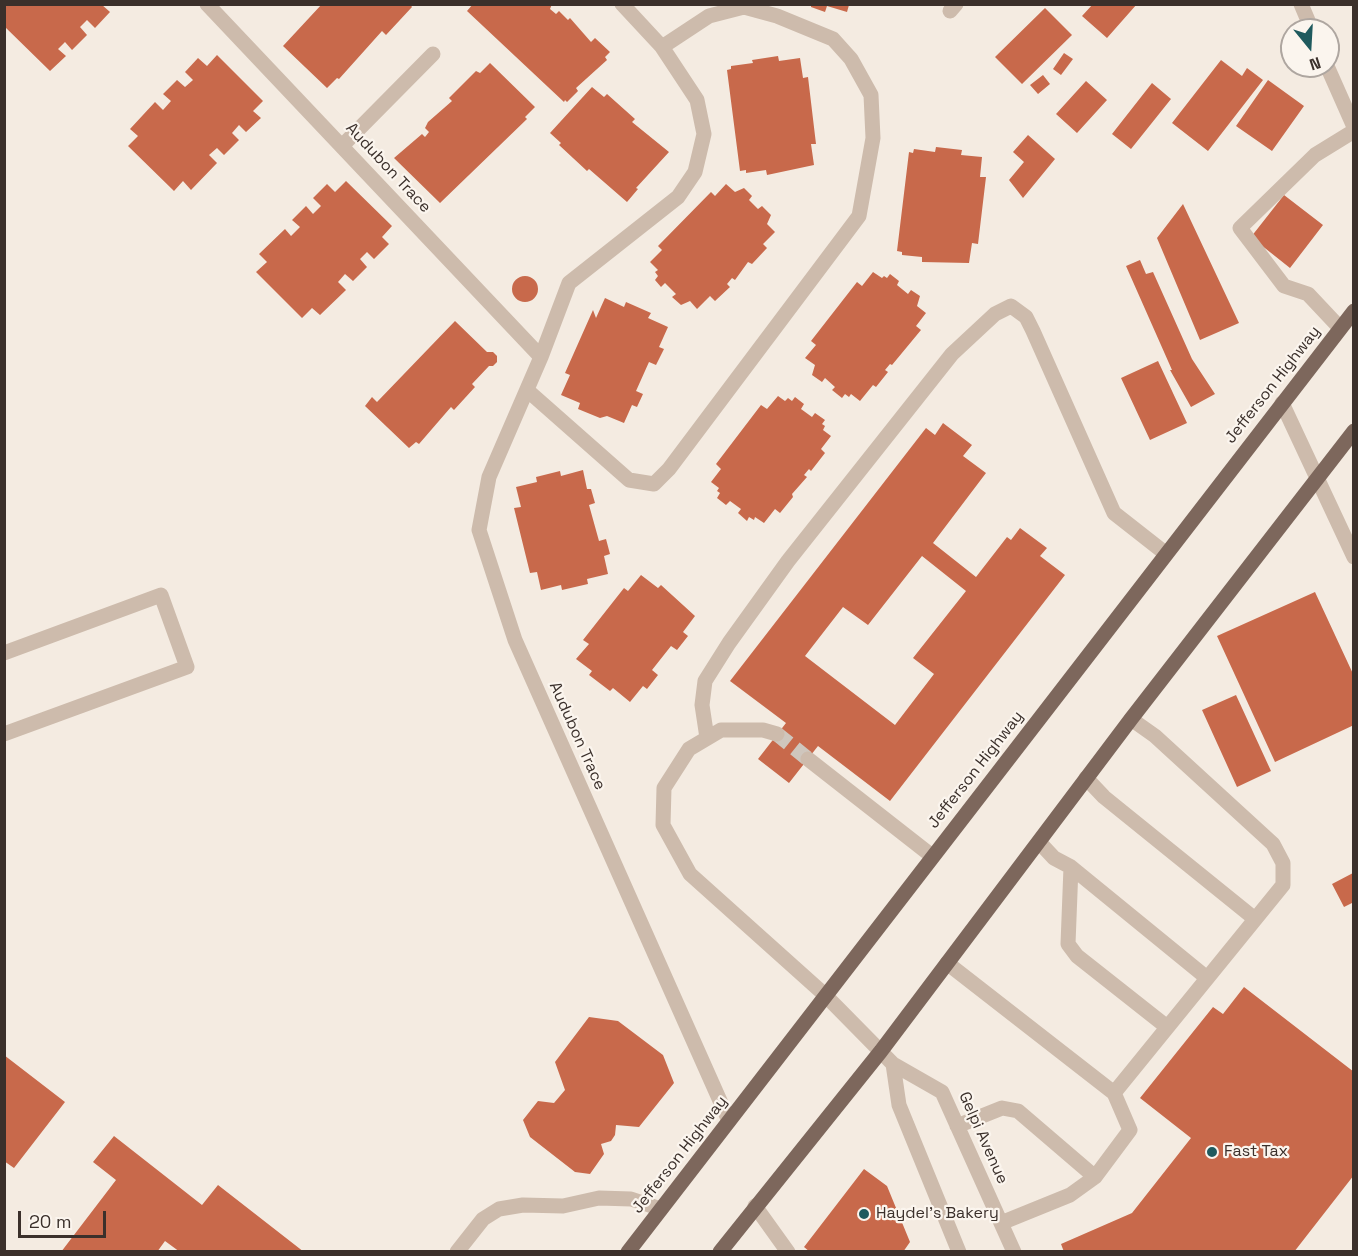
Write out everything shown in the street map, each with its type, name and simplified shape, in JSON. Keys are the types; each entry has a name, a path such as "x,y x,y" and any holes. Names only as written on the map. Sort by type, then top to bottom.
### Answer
{"main road":[{"name":"Jefferson Highway","path":"628,1251 1353,311"},
{"path":"720,1251 881,1051 1086,778 1353,431"}],"street":[{"name":"Audubon Trace","path":"207,4 541,357"},
{"name":"Audubon Trace","path":"622,4 662,47 697,100 704,134 695,172 678,197 570,283 489,477 479,530 514,640 729,1121"},
{"path":"1301,4 1307,18"},
{"path":"527,390 629,480 654,484 669,469 859,216 873,138 871,95 851,59 832,39 777,16 744,7 709,16 662,47"},
{"path":"342,146 433,54"},
{"path":"1332,78 1353,127"},
{"path":"1341,328 1308,294 1284,286 1239,228 1315,154 1353,131"},
{"path":"777,734 763,730 721,730 707,738 702,705 705,681 729,643 788,561 951,354 995,314 1011,306 1026,317 1033,331 1114,513 1165,554"},
{"path":"1282,403 1353,557"},
{"path":"4,653 161,595 186,667 4,734"},
{"path":"1114,1093 1283,885 1283,863 1273,844 1155,736 1131,719"},
{"name":"Gelpi Avenue","path":"707,738 689,749 664,788 663,825 690,874 825,995 893,1064 942,1092 1014,1251"},
{"path":"808,759 932,856"},
{"path":"1086,778 1104,797 1255,919"},
{"path":"1039,842 1054,858 1071,867 1207,978"},
{"path":"1071,867 1068,944 1077,956 1167,1027"},
{"path":"947,963 1114,1093 1130,1130 1095,1177 1070,1195 1001,1223"},
{"path":"893,1064 899,1105 959,1251"},
{"path":"957,1126 1002,1108 1018,1110 1095,1177"},
{"path":"457,1251 483,1219 499,1209 523,1205 563,1206 599,1198 631,1199 661,1209"},
{"path":"755,1206 788,1251"}],"building":[{"path":"4,4 101,4 110,12 95,28 87,20 80,27 87,35 72,50 65,42 58,49 66,56 50,71 4,26"},
{"path":"322,4 410,4 412,7 386,35 382,31 339,79 337,78 327,88 283,46"},
{"path":"473,4 552,4 550,9 556,14 559,11 568,20 570,18 591,42 595,38 610,52 605,57 607,60 576,88 578,91 567,102 565,100 564,102 467,11"},
{"path":"811,4 849,5 847,12 827,6 825,12 811,7"},
{"path":"1093,4 1137,4 1107,38 1082,16"},
{"path":"1045,8 1072,35 1022,84 995,57"},
{"path":"1064,53 1073,59 1061,75 1053,69"},
{"path":"217,55 263,101 253,111 261,118 246,132 239,125 232,133 239,140 224,155 217,148 209,155 217,163 191,190 183,181 174,191 128,146 138,136 130,129 155,102 163,110 171,101 163,94 177,80 185,87 193,80 185,72 198,58 207,66"},
{"path":"778,56 779,61 800,58 803,78 808,77 816,144 811,144 814,165 767,175 766,170 746,173 746,170 740,171 727,70 731,69 731,66 753,63 752,60"},
{"path":"1221,60 1242,76 1247,68 1263,80 1208,151 1172,123"},
{"path":"490,63 535,107 525,117 527,119 440,203 394,158 422,134 425,137 429,132 425,128 428,122 452,101 449,98 476,71 480,73"},
{"path":"1043,75 1050,84 1038,94 1030,85"},
{"path":"1268,80 1304,106 1272,151 1236,126"},
{"path":"1086,81 1107,100 1077,133 1056,114"},
{"path":"1152,83 1171,99 1131,149 1112,134"},
{"path":"592,87 604,97 607,94 635,119 632,122 669,152 636,188 638,189 627,202 589,169 587,171 559,145 561,143 550,133"},
{"path":"1028,135 1055,159 1023,198 1009,180 1024,162 1013,152"},
{"path":"936,147 962,150 961,155 982,157 980,177 986,177 978,244 972,243 969,263 922,262 922,257 902,255 902,252 897,251 909,152 913,153 914,149 935,152"},
{"path":"346,181 392,226 382,237 389,244 374,259 367,252 360,259 367,267 353,281 345,274 338,282 346,290 320,315 312,308 302,318 256,272 267,262 259,254 285,229 291,236 300,227 292,220 306,206 313,214 321,206 313,198 327,184 335,192"},
{"path":"726,184 735,192 744,188 752,196 749,200 758,209 762,206 771,215 767,224 775,232 763,244 767,248 752,264 748,262 735,280 732,278 727,284 730,287 715,301 710,296 697,309 690,301 681,305 672,297 676,294 665,283 661,287 655,280 658,276 655,272 658,270 650,262 662,250 658,246 711,192 715,196"},
{"path":"1284,195 1323,225 1290,268 1251,237"},
{"path":"1183,204 1239,323 1200,340 1157,238"},
{"path":"1140,260 1146,274 1153,272 1192,359 1215,394 1191,407 1170,370 1172,370 1126,266"},
{"path":"873,272 882,278 884,276 887,278 890,274 899,281 897,285 908,294 911,290 920,296 917,306 926,313 916,326 921,330 892,365 890,364 885,370 888,372 876,387 873,385 860,401 851,394 849,397 845,394 842,398 832,390 835,387 825,378 822,382 812,375 815,365 805,358 816,345 811,341 857,282 862,286"},
{"path":"525,276 534,280 538,289 534,298 525,302 516,298 512,289 516,280"},
{"path":"605,298 624,307 626,302 651,313 648,318 668,327 659,347 664,349 656,365 649,362 636,391 643,394 637,407 632,405 624,423 607,416 600,418 578,409 580,403 561,395 570,375 565,373 593,310 596,318"},
{"path":"455,321 487,352 493,352 497,356 497,362 489,366 472,384 475,387 454,410 451,407 419,444 416,442 409,448 365,406 372,397 377,402"},
{"path":"1158,361 1187,423 1150,440 1121,378"},
{"path":"778,396 785,401 788,398 792,401 795,397 804,404 801,409 812,417 815,413 825,420 822,424 825,426 823,430 831,436 821,449 825,453 811,471 809,469 804,475 807,477 792,494 793,497 780,513 775,509 764,523 755,517 754,520 749,517 747,521 738,513 741,509 730,501 726,505 717,498 720,493 717,491 719,488 711,482 721,469 716,464 761,405 767,409"},
{"path":"943,423 972,445 963,456 986,473 933,543 976,577 1007,537 1011,540 1020,528 1047,548 1040,556 1065,575 890,801 818,746 789,783 758,759 786,723 730,681 926,428 935,435","holes":["922,556 966,591 913,658 934,674 895,725 805,656 843,607 868,625"]},
{"path":"583,470 587,489 591,489 595,503 589,505 599,541 606,539 610,554 604,556 608,574 587,579 588,584 562,590 561,585 541,590 537,572 530,573 514,508 521,507 516,487 537,482 536,477 560,471 561,476"},
{"path":"641,575 658,588 661,585 695,616 683,632 688,636 677,650 671,646 652,670 658,675 647,689 643,686 630,702 613,688 610,691 589,675 592,671 576,659 589,644 583,640 624,588 628,591"},
{"path":"1315,592 1354,676 1354,725 1275,762 1217,636"},
{"path":"1236,695 1271,771 1237,787 1202,710"},
{"path":"1353,873 1354,902 1344,907 1332,884"},
{"path":"1244,987 1354,1072 1354,1175 1294,1252 1064,1252 1061,1244 1132,1213 1191,1138 1140,1098 1213,1007 1223,1014"},
{"path":"589,1017 618,1021 663,1055 674,1083 639,1127 616,1125 615,1135 611,1141 601,1144 604,1154 590,1174 575,1172 530,1137 523,1120 538,1101 554,1103 565,1090 555,1062"},
{"path":"4,1055 65,1102 14,1168 4,1161"},
{"path":"114,1136 202,1205 218,1185 304,1252 180,1252 165,1241 157,1252 61,1252 116,1180 93,1162"},
{"name":"Haydel's Bakery","path":"864,1169 887,1186 910,1242 903,1252 810,1252 804,1247"}],"tunnel":[{"path":"777,734 808,759"}],"place":[{"name":"Fast Tax","path":"1212,1152"},
{"name":"Haydel's Bakery","path":"864,1214"}]}
